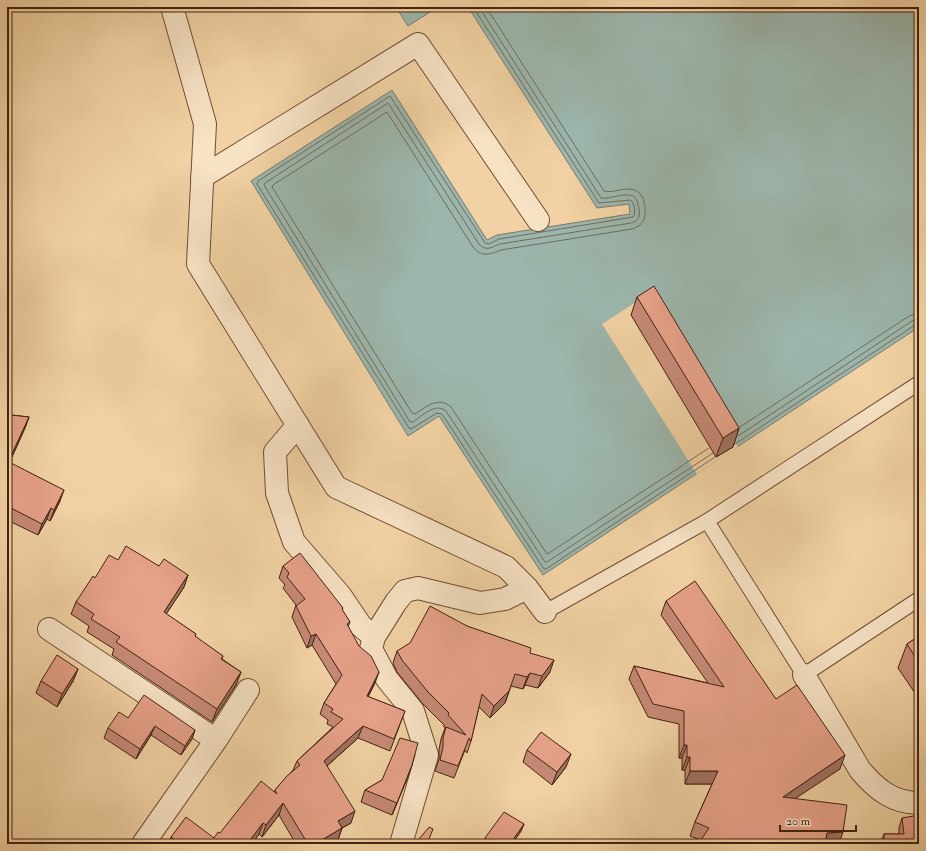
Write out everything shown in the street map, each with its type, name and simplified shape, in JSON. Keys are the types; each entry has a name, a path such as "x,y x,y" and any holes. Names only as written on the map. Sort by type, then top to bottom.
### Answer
{"street":[{"path":"172,7 205,124 198,264 336,487 506,568 527,588 545,612"},
{"path":"202,177 418,44 538,220"},
{"path":"298,425 275,452 277,493 294,542 340,595 361,626 374,637"},
{"path":"401,844 427,755 413,711 387,679 371,649 374,637 396,602 405,591 418,588 480,603 505,599 527,588"},
{"path":"49,629 216,740"},
{"path":"804,675 860,770 871,783 886,795 900,801 919,803"},
{"path":"143,844 216,740 248,690"}],"lane":[{"path":"545,612 707,521 919,383"},
{"path":"707,521 804,675 919,599"}],"water":[{"path":"396,7 438,7 408,26"},
{"path":"468,7 919,7 919,327 543,575 439,416 408,436 251,181 392,90 487,240 497,235 630,214 629,204 597,208"}],"pier":[{"path":"644,297 738,447 697,474 602,324"}],"building":[{"path":"654,286 739,428 723,438 637,297"},
{"path":"7,413 11,415 29,417 10,458 12,459 11,463 64,490 54,510 51,508 42,524 7,506"},
{"path":"126,546 159,566 164,559 188,575 164,612 196,634 195,636 223,656 221,659 241,672 217,709 116,642 120,637 91,619 94,614 76,602 93,576 95,578 109,555 118,560"},
{"path":"300,553 343,608 342,609 350,622 347,624 359,646 371,656 379,672 367,696 405,711 394,739 363,726 324,761 355,811 338,821 342,828 315,844 308,844 283,803 266,825 263,823 247,844 181,844 171,837 186,817 214,838 218,832 220,833 261,781 277,794 275,790 287,776 300,765 297,761 343,719 331,712 333,709 324,703 342,675 316,634 311,636 296,606 305,599 287,577 289,573 283,566"},
{"path":"695,581 776,699 797,685 845,755 783,797 847,805 843,832 827,833 825,844 698,844 709,828 695,822 718,771 690,771 690,757 687,757 687,745 684,745 684,711 653,704 634,666 724,687 666,601"},
{"path":"430,606 467,626 531,648 530,653 554,660 542,676 530,673 527,677 515,674 509,691 494,706 482,694 471,741 469,738 458,766 440,760 446,727 466,735 448,715 449,713 428,692 402,660 397,651 410,643"},
{"path":"919,636 919,663 907,644"},
{"path":"57,655 78,669 62,694 41,681"},
{"path":"144,695 195,730 185,746 155,726 140,749 108,728 119,712 128,718"},
{"path":"541,732 571,754 557,772 527,750"},
{"path":"400,738 418,743 412,765 397,803 365,790 382,780"},
{"path":"504,812 524,824 510,844 493,844 485,838"},
{"path":"919,815 919,844 884,844 884,834 904,834 902,818"},
{"path":"429,827 433,829 427,844 415,844"}]}
